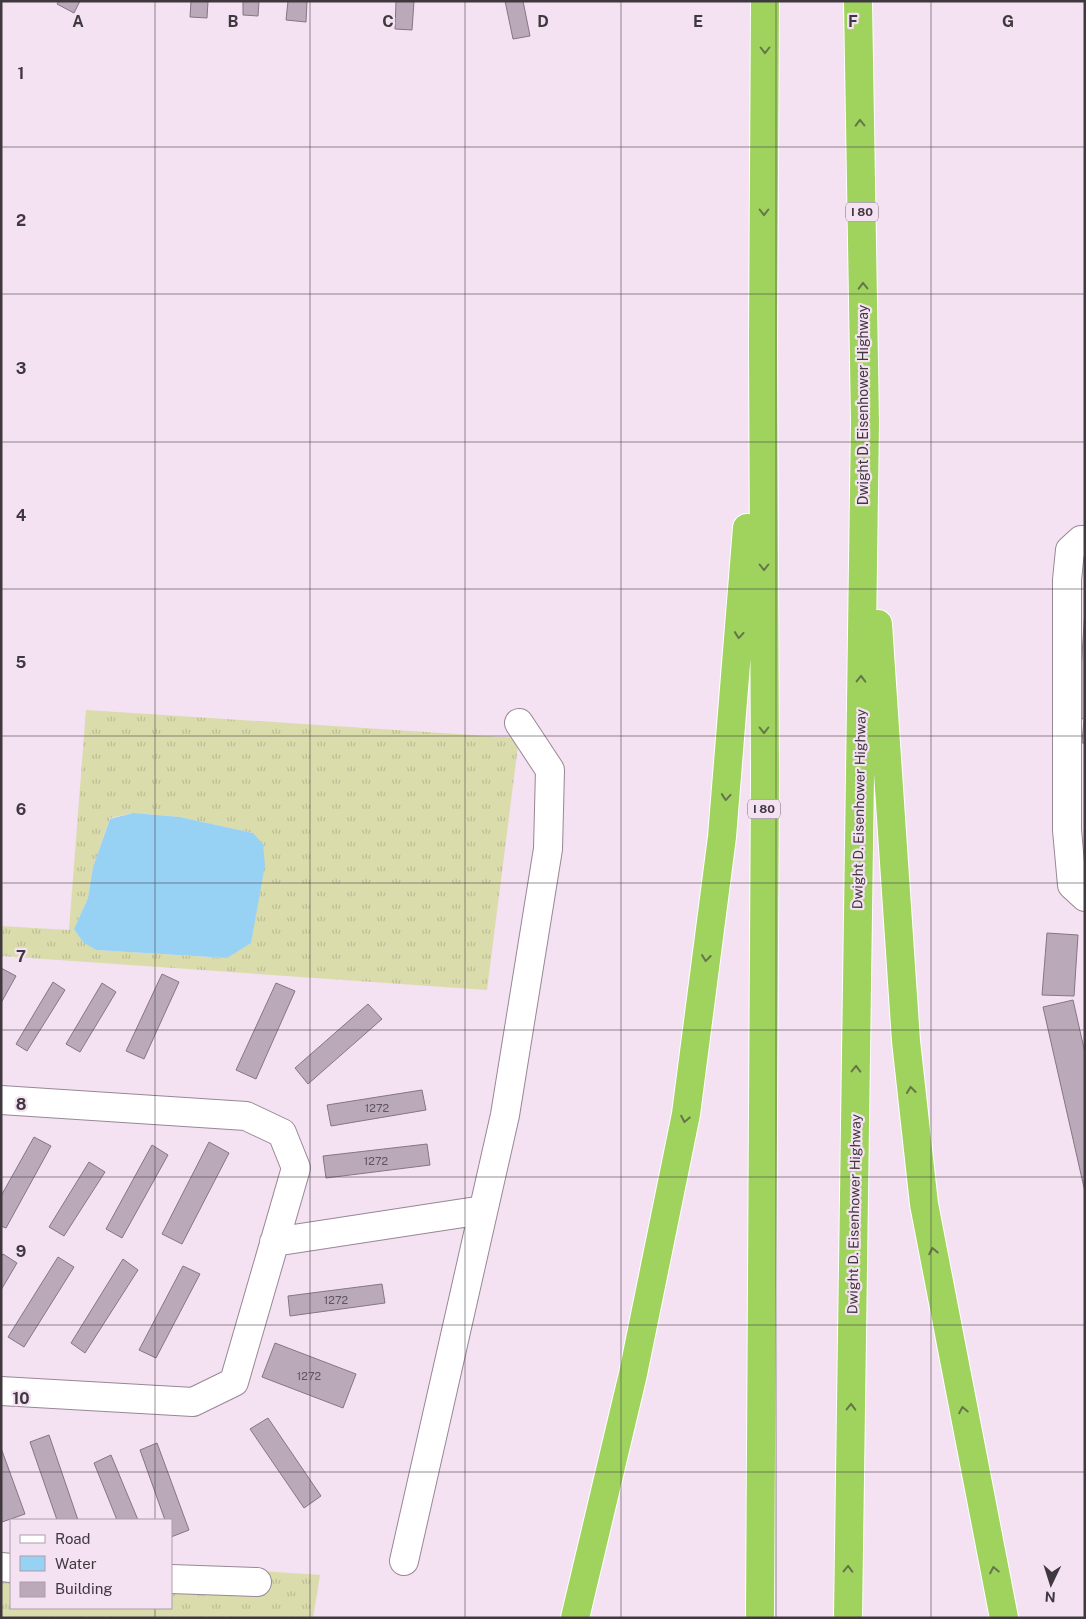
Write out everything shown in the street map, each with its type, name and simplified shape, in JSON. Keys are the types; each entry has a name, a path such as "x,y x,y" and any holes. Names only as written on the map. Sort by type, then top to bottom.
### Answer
{"highway":[{"name":"I 80","path":"760,1618 765,786 763,342 765,1"},
{"name":"Dwight D. Eisenhower Highway","path":"848,1618 865,422 858,1"},
{"path":"575,1618 633,1374 686,1114 722,837 763,342"},
{"path":"865,422 906,1041 922,1185 965,1422 1004,1618"}],"lane":[{"path":"1085,540 1081,540 1070,550 1067,580 1076,762 1076,839 1072,885 1085,897"},
{"path":"404,1561 505,1115 548,849 550,770 519,723"},
{"path":"1,1100 246,1116 282,1133 296,1168 234,1382 193,1402 1,1391"},
{"path":"274,1242 483,1210"},
{"path":"172,1579 257,1582"}],"green space":[{"path":"86,710 519,738 487,990 1,956 1,926 69,930","holes":["133,813 180,817 253,833 227,958 96,950 74,929 88,898 93,867 110,818"]},
{"path":"1,1553 10,1554 10,1609 172,1609 172,1565 320,1575 313,1618 1,1618"}],"water":[{"path":"133,813 180,817 253,833 263,844 265,865 251,943 227,958 96,950 83,942 74,929 88,898 93,867 110,819"}],"building":[{"path":"59,1 80,1 74,13 57,4"},
{"path":"191,1 208,1 207,18 190,17"},
{"path":"243,1 259,1 258,16 243,15"},
{"path":"288,1 307,1 306,22 286,20"},
{"path":"396,1 414,1 412,30 395,29"},
{"path":"505,1 523,1 530,36 513,39"},
{"path":"1085,609 1085,743 1082,743 1084,719 1078,718"},
{"path":"1047,933 1078,935 1074,996 1042,995"},
{"path":"1,968 16,976 1,1003"},
{"path":"162,974 179,982 144,1059 126,1051"},
{"path":"53,982 65,990 27,1051 16,1044"},
{"path":"102,983 116,992 80,1052 66,1044"},
{"path":"276,983 295,991 256,1079 236,1070"},
{"path":"1073,1000 1085,1053 1085,1192 1043,1007"},
{"path":"368,1004 382,1019 308,1084 295,1068"},
{"path":"422,1090 426,1110 331,1126 327,1105"},
{"path":"34,1137 51,1146 6,1228 1,1226 1,1196"},
{"path":"209,1142 229,1153 182,1244 162,1234"},
{"path":"427,1144 430,1165 326,1178 323,1156"},
{"path":"152,1145 168,1155 122,1238 106,1229"},
{"path":"89,1162 105,1172 64,1236 49,1227"},
{"path":"3,1254 17,1263 1,1290 1,1257"},
{"path":"58,1257 74,1267 24,1347 8,1337"},
{"path":"123,1259 138,1270 85,1353 71,1343"},
{"path":"183,1266 200,1274 156,1358 139,1350"},
{"path":"382,1284 385,1303 290,1316 288,1296"},
{"path":"275,1343 356,1374 343,1408 262,1377"},
{"path":"268,1418 321,1496 304,1508 250,1429"},
{"path":"49,1435 78,1519 57,1519 30,1442"},
{"path":"157,1443 189,1530 172,1537 172,1519 165,1519 140,1450"},
{"path":"1,1448 25,1514 1,1521"},
{"path":"111,1455 138,1519 117,1519 94,1463"}]}
